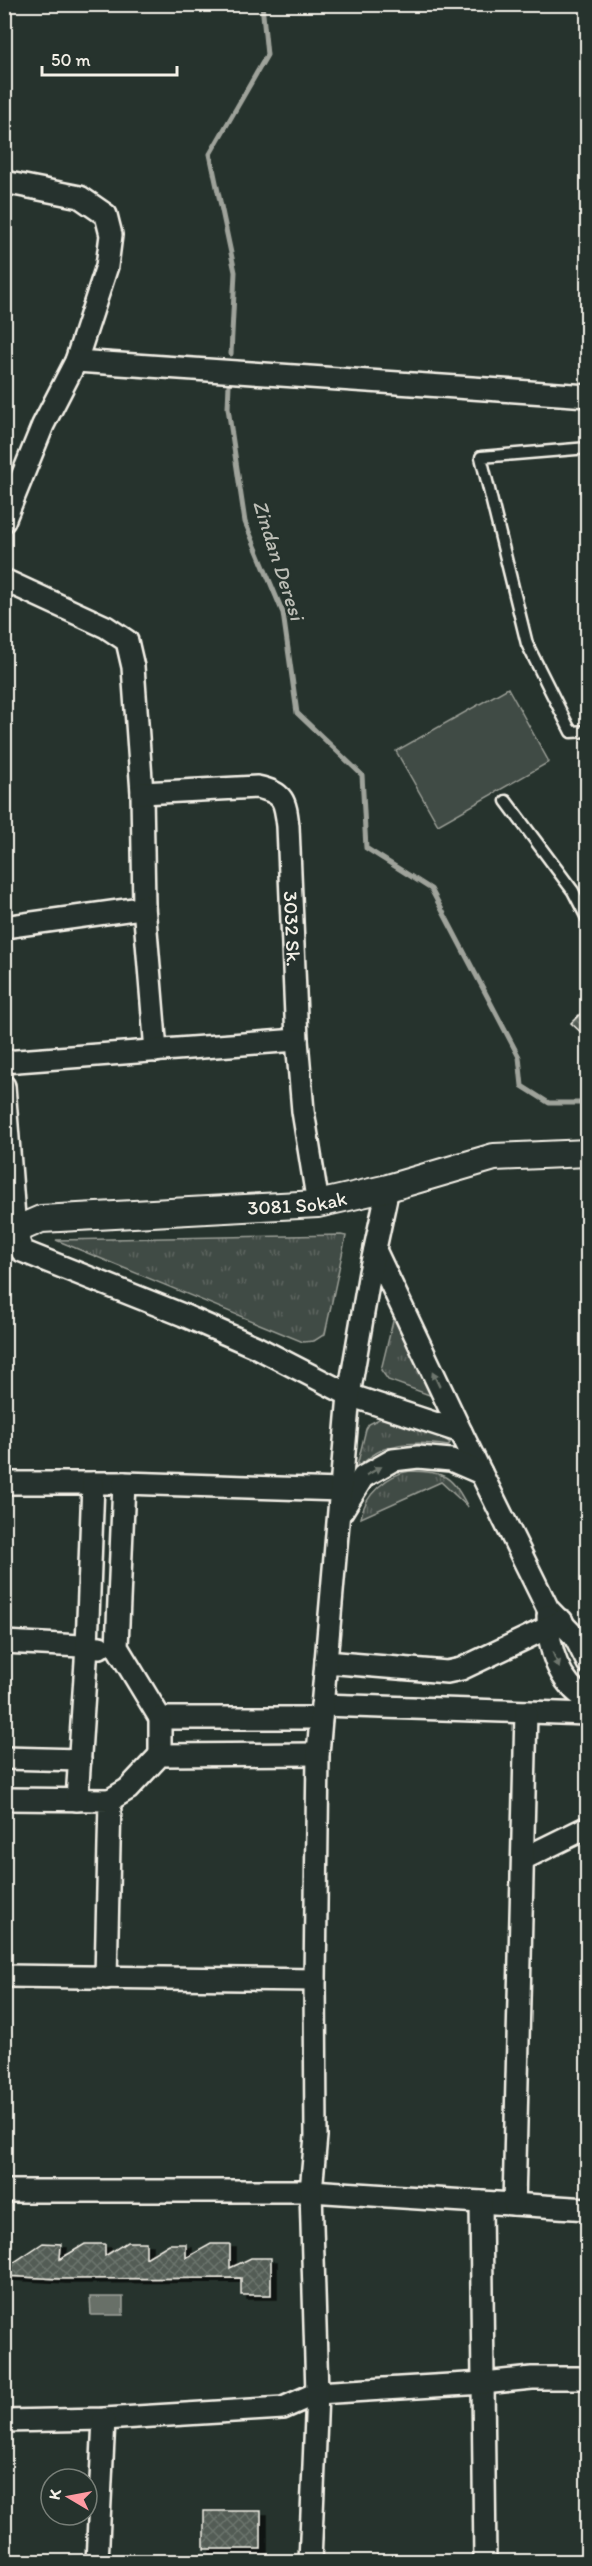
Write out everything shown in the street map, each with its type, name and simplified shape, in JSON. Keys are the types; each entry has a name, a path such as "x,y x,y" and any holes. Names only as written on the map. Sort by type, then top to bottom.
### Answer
{"street":[{"path":"4,182 80,197 106,215 111,235 107,266 76,361 43,425 4,521"},
{"path":"76,361 588,396"},
{"path":"4,580 106,627 127,641 133,667 142,793 144,906 156,1051"},
{"name":"3032 Sk.","path":"142,793 257,787 275,791 285,803 288,826 297,1040 303,1112 318,1204"},
{"path":"4,927 144,906"},
{"path":"4,1062 297,1040"},
{"path":"4,1086 9,1225 22,1251 245,1342 349,1395 461,1432"},
{"name":"3081 Sokak","path":"9,1225 41,1219 318,1204 388,1188 494,1157 588,1152"},
{"path":"310,2562 317,2393 311,2191 316,2136 315,1980 318,1754 349,1395 388,1188"},
{"path":"375,1250 553,1619 575,1636 588,1663"},
{"path":"339,1517 363,1477 393,1460 418,1457 451,1460 481,1473"},
{"path":"4,1483 124,1483 341,1490"},
{"path":"77,1800 87,1646 93,1483"},
{"path":"4,1798 110,1800 128,1789 160,1755 160,1718 117,1647 124,1483"},
{"path":"326,1662 447,1672 461,1669 553,1619"},
{"path":"553,1619 550,1645 563,1676 568,1686 588,1700"},
{"path":"4,1642 117,1647"},
{"path":"160,1718 322,1712 588,1714"},
{"path":"514,2204 526,1712"},
{"path":"160,1755 318,1754"},
{"path":"4,1758 80,1760"},
{"path":"106,1978 110,1800"},
{"path":"522,1859 588,1827"},
{"path":"4,1976 315,1980"},
{"path":"4,2191 311,2191 586,2209"},
{"path":"481,2202 485,2562"},
{"path":"4,2421 104,2419 283,2408 317,2393 532,2378 588,2378"},
{"path":"97,2562 104,2419"}],"lane":[{"path":"588,448 481,457 527,644 571,732 588,731"},
{"path":"506,801 573,891 588,920"}],"green space":[{"path":"508,688 549,762 438,825 396,751"},
{"path":"346,1236 325,1334 314,1341 303,1342 56,1240"},
{"path":"394,1317 397,1318 432,1396 388,1380 381,1370"},
{"path":"383,1417 442,1437 450,1443 448,1446 425,1443 401,1444 379,1452 360,1467 357,1466 366,1429 369,1424"},
{"path":"410,1471 440,1474 452,1482 468,1507 441,1482 361,1518 367,1501 378,1487 393,1476"}],"shaded area":[{"path":"90,2297 123,2297 123,2315 91,2315"}],"building":[{"path":"588,1006 588,1039 571,1023"},
{"path":"127,2242 146,2242 146,2258 169,2244 186,2244 186,2258 211,2244 230,2244 230,2268 251,2258 271,2258 271,2295 241,2295 241,2278 60,2279 4,2276 4,2269 43,2243 61,2244 60,2259 85,2244 105,2244 105,2256"},
{"path":"204,2511 261,2511 261,2549 204,2549"}],"waterway":[{"name":"Zindan Deresi","path":"231,354 235,272 210,154 267,55 262,4"},
{"name":"Zindan Deresi","path":"229,384 228,408 245,522 283,613 297,713 362,775 366,848 431,889 519,1057 522,1086 549,1103 588,1103"}]}
